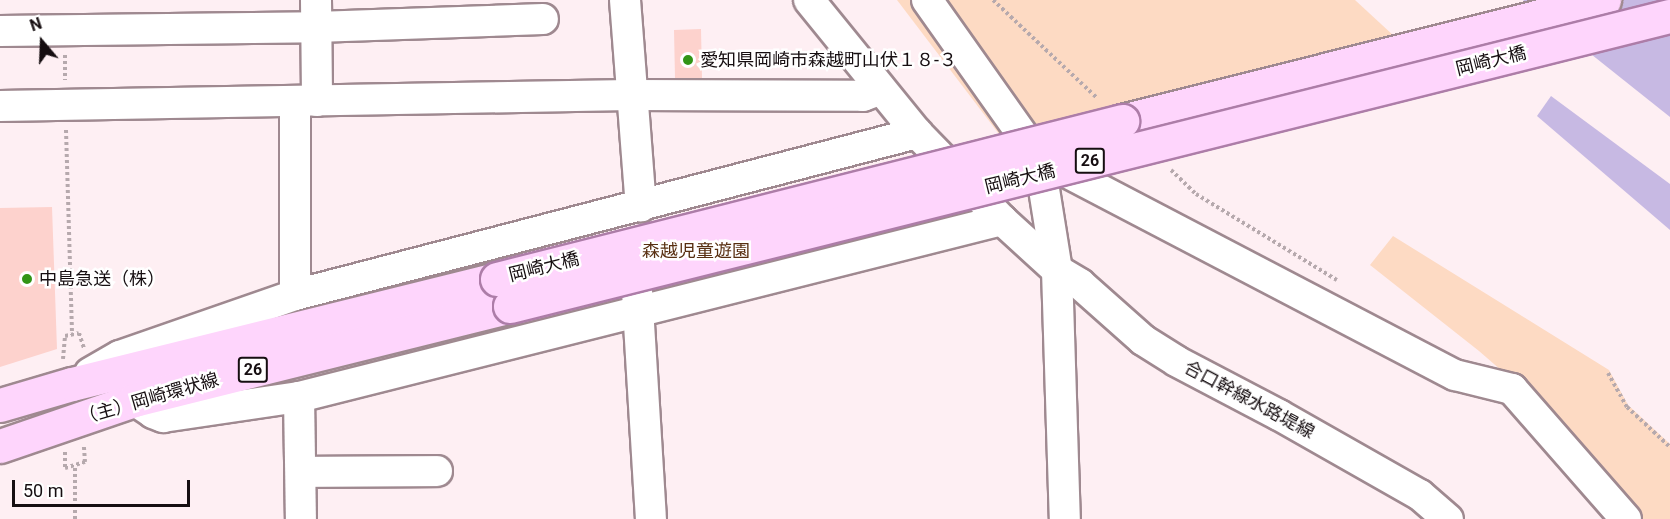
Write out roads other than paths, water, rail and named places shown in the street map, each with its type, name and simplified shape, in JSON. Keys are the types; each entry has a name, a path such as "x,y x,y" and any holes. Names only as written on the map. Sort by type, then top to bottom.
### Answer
{"main road":[{"name":"岡崎大橋","path":"503,293 1122,121 1604,0"},
{"name":"岡崎大橋","path":"503,293 1670,16"},
{"name":"（主）岡崎環状線","path":"0,405 67,371 503,293"},
{"name":"（主）岡崎環状線","path":"0,446 134,400 503,293"}],"street":[{"path":"625,0 651,519"},
{"path":"0,106 630,95 863,96 881,89 809,0"},
{"path":"927,0 1039,158 1057,270 1065,519"},
{"path":"0,31 316,14 543,19"},
{"path":"296,294 306,102 316,14"},
{"name":"合口幹線水路堤線","path":"881,89 917,134 1002,220 1057,270 1080,284 1143,340 1420,495 1448,519"},
{"path":"67,371 120,356 296,294 917,134"},
{"path":"1039,158 1455,375 1512,389 1626,519"},
{"path":"134,400 153,413 164,417 299,397 1002,220"},
{"path":"299,397 302,519"},
{"path":"302,472 438,471"}],"place":[{"name":"愛知県岡崎市森越町山伏１８‐３","path":"688,60"},
{"name":"中島急送（株）","path":"27,279"}],"park label":[{"name":"森越児童遊園","path":"696,251"}]}
